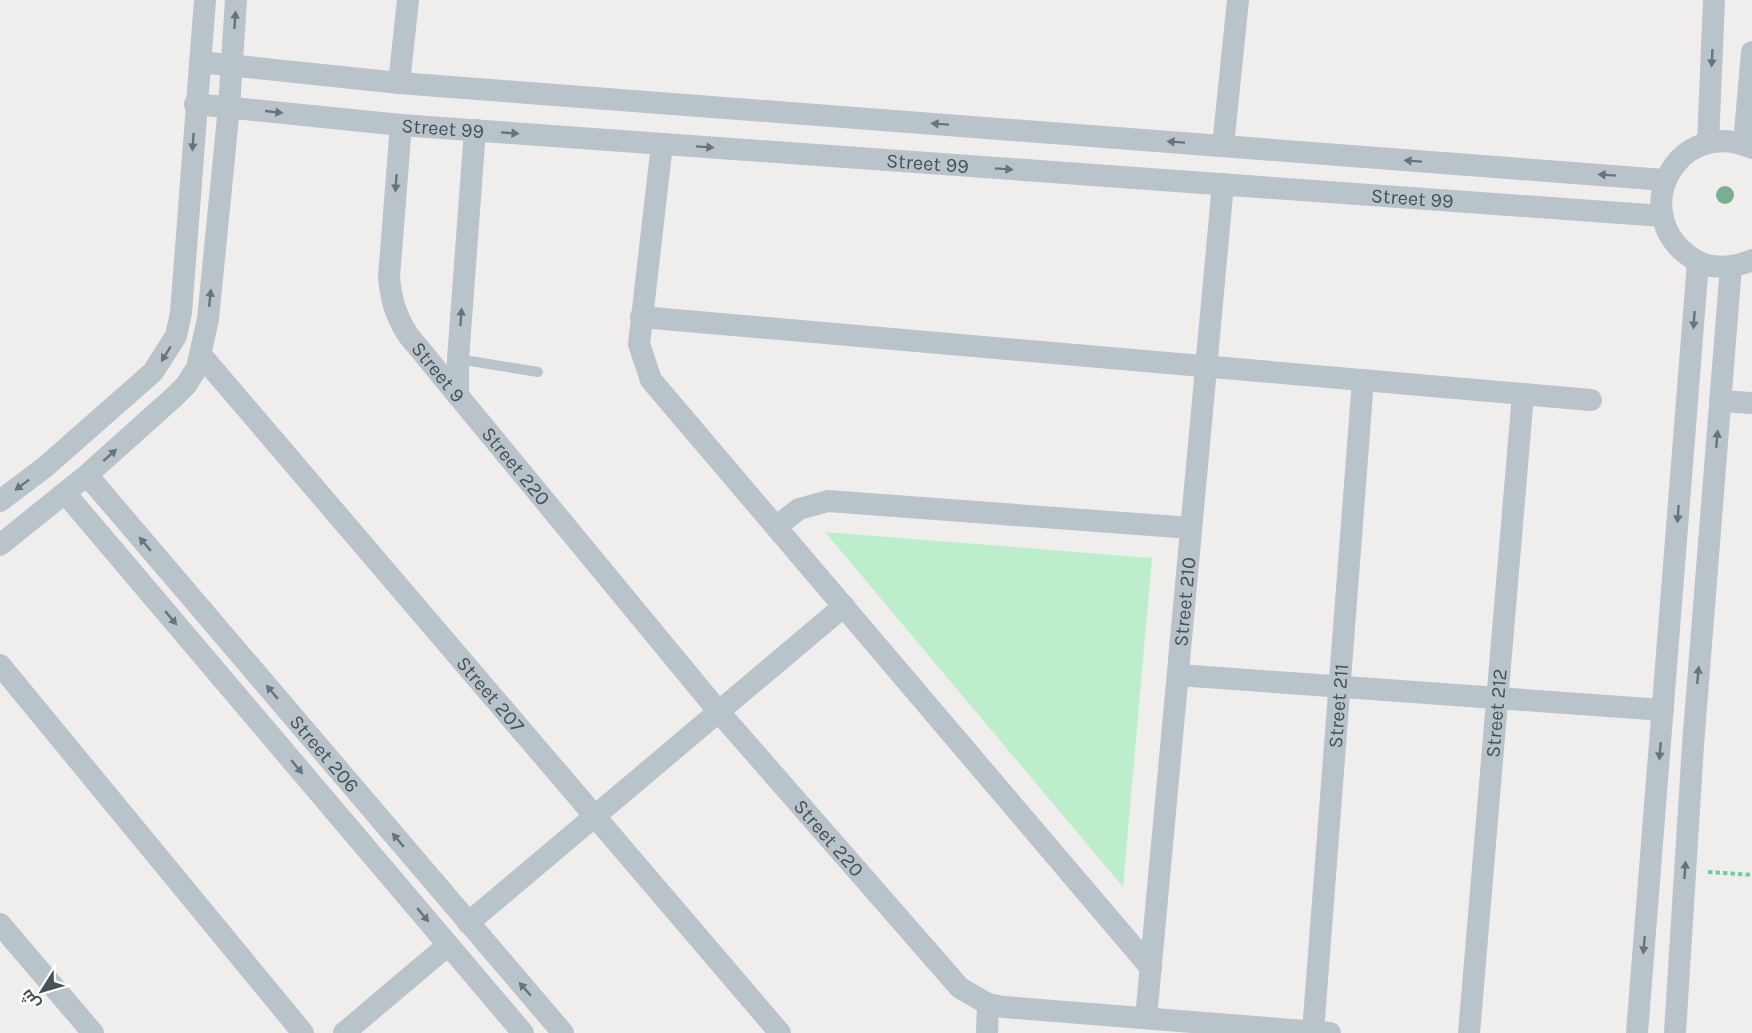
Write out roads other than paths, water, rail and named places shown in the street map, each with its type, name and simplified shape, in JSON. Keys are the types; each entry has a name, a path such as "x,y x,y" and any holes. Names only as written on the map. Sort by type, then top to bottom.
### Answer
{"street":[{"path":"0,501 45,467 138,387 159,364 176,336 181,313 195,104 205,0"},
{"path":"0,545 65,494 186,385 201,355 208,319 229,107 236,0"},
{"path":"399,83 408,0"},
{"path":"1223,146 1238,0"},
{"path":"1708,143 1714,0"},
{"path":"1675,1033 1720,401 1742,263 1698,262 1675,243 1662,216 1662,192 1665,180 1682,156 1708,143 1732,141 1748,146 1752,52"},
{"name":"Street 99","path":"200,62 399,83 1665,180"},
{"name":"Street 99","path":"195,104 401,125 1662,216"},
{"name":"Street 9","path":"401,125 389,277 390,298 397,318 408,335 458,396"},
{"name":"Street 9","path":"458,396 475,130"},
{"path":"662,144 639,344 651,380 1151,968"},
{"name":"Street 210","path":"1146,1018 1223,184"},
{"path":"1637,1033 1698,262"},
{"path":"642,317 1591,400"},
{"name":"Street 207","path":"201,355 780,1033"},
{"name":"Street 211","path":"1322,1032 1340,686 1363,380"},
{"name":"Street 212","path":"1469,1033 1523,394"},
{"name":"Street 220","path":"458,396 719,712 948,976 973,997 988,1004 1004,1007 1322,1032"},
{"path":"1720,401 1752,403"},
{"name":"Street 206","path":"87,475 563,1033"},
{"name":"Street 206","path":"65,494 523,1033"},
{"path":"777,526 799,509 828,501 1191,528"},
{"path":"468,922 844,606"},
{"path":"0,665 303,1033"},
{"path":"1178,675 1663,710"},
{"path":"0,924 93,1033"},
{"path":"344,1033 448,945"},
{"path":"987,1033 988,1004"}],"lane":[{"path":"459,359 538,372"}]}
